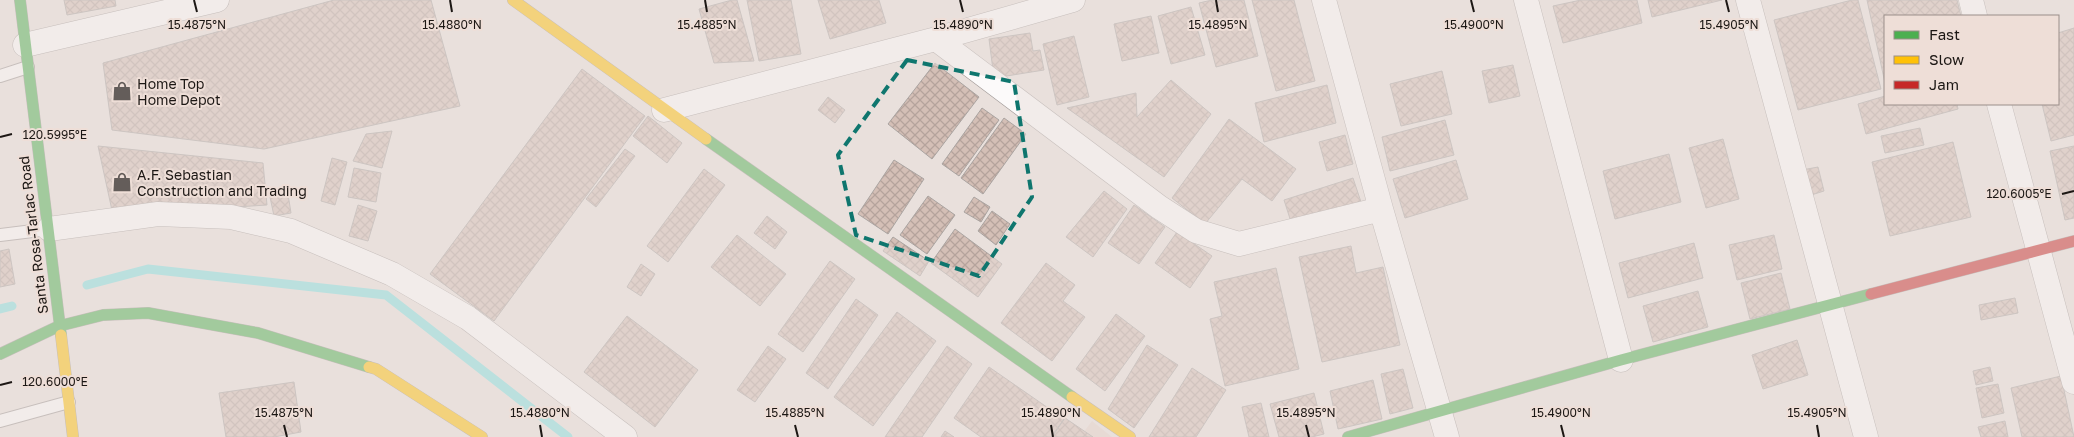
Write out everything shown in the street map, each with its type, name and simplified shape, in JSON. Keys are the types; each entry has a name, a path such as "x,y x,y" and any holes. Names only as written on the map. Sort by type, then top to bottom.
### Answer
{"main road":[{"name":"Santa Rosa-Tarlac Road","path":"20,0 73,437"},
{"path":"513,0 664,110 1130,437"},
{"path":"1348,437 1620,360 2074,241"},
{"path":"0,354 59,326 103,315 148,314 258,333 376,369 482,437"}],"street":[{"path":"27,56 217,0"},
{"path":"664,110 936,39 1073,0"},
{"path":"1324,0 1381,209 1447,437"},
{"path":"1526,0 1620,360"},
{"path":"1748,0 1832,305 1866,437"},
{"path":"1971,0 1975,15"},
{"path":"936,39 1158,207 1196,232 1239,244 1381,209"},
{"path":"1999,105 2074,382"},
{"path":"49,229 158,214 230,217 291,231 392,274 468,318 625,437"}],"lane":[{"path":"0,76 27,56"},
{"path":"0,235 49,229"},
{"path":"0,421 69,402"}],"highlighted area":[{"path":"907,60 1014,82 1032,197 979,276 856,235 838,155"}],"shaded area":[{"path":"1092,421 1112,437 1080,437"}],"building":[{"path":"64,0 115,0 116,6 67,15"},
{"path":"334,0 431,0 460,106 264,149 112,130 103,63"},
{"path":"737,0 754,61 714,63 699,9"},
{"path":"747,0 791,0 801,54 759,61"},
{"path":"818,0 879,0 886,23 830,39"},
{"path":"1212,0 1244,0 1258,56 1216,67 1199,3"},
{"path":"1252,0 1294,0 1315,81 1276,91"},
{"path":"1581,0 1637,0 1642,23 1563,43 1553,6"},
{"path":"1648,0 1722,0 1652,17"},
{"path":"1858,0 1881,89 1798,110 1774,20"},
{"path":"1867,0 1957,0 1961,15 1884,15 1884,78"},
{"path":"1191,7 1205,55 1171,64 1158,16"},
{"path":"1151,16 1159,53 1122,61 1114,24"},
{"path":"2074,28 2074,135 2051,141 2042,105 2059,105 2059,33"},
{"path":"1030,33 1033,51 1040,50 1044,70 994,78 989,39"},
{"path":"1074,36 1089,97 1057,105 1043,44"},
{"path":"935,63 979,97 932,159 888,124"},
{"path":"1513,65 1520,96 1489,103 1482,71"},
{"path":"582,69 645,116 494,321 430,274"},
{"path":"1442,71 1452,114 1401,126 1390,84"},
{"path":"1171,80 1211,114 1164,177 1067,108 1136,93 1137,117"},
{"path":"1327,85 1336,123 1264,142 1255,103"},
{"path":"1884,96 1884,105 1957,105 1958,109 1866,134 1858,104"},
{"path":"828,97 845,110 835,123 818,110"},
{"path":"982,108 999,120 959,176 942,164"},
{"path":"648,116 682,143 667,163 633,136"},
{"path":"1004,118 1026,134 983,194 961,178"},
{"path":"1229,119 1296,169 1272,201 1242,179 1205,224 1172,198"},
{"path":"1445,120 1454,155 1390,171 1382,137"},
{"path":"1920,128 1924,145 1885,153 1881,136"},
{"path":"392,131 382,168 353,161 366,134"},
{"path":"1345,135 1353,164 1327,171 1319,142"},
{"path":"1723,139 1739,199 1706,208 1689,148"},
{"path":"1953,142 1971,217 1890,236 1872,162"},
{"path":"98,146 263,163 267,205 113,215"},
{"path":"2074,146 2074,218 2065,220 2050,151"},
{"path":"625,149 635,156 596,207 586,199"},
{"path":"1669,154 1681,202 1615,219 1603,171"},
{"path":"332,158 347,162 335,205 321,201"},
{"path":"894,160 924,179 888,234 858,214"},
{"path":"1456,160 1468,199 1405,218 1393,179"},
{"path":"1818,167 1824,191 1808,196 1802,170"},
{"path":"354,168 381,173 376,202 348,197"},
{"path":"704,169 725,185 668,262 647,246"},
{"path":"1353,178 1361,202 1292,225 1284,200"},
{"path":"1104,191 1127,209 1093,257 1066,237"},
{"path":"288,194 291,213 274,216 270,197"},
{"path":"928,196 955,215 927,254 900,235"},
{"path":"974,197 990,207 981,222 964,212"},
{"path":"358,205 377,211 368,241 349,236"},
{"path":"1134,205 1165,227 1139,264 1108,243"},
{"path":"992,211 1010,224 996,245 978,231"},
{"path":"767,216 787,232 775,249 754,233"},
{"path":"955,229 1002,264 978,297 931,263"},
{"path":"1177,232 1212,256 1190,288 1155,263"},
{"path":"737,235 786,274 760,306 711,267"},
{"path":"1774,235 1782,269 1737,280 1729,245"},
{"path":"893,237 929,261 920,276 883,251"},
{"path":"1694,243 1703,278 1628,298 1619,263"},
{"path":"1351,246 1356,273 1383,267 1400,345 1322,362 1299,257"},
{"path":"9,249 15,284 0,287 0,251"},
{"path":"830,261 855,279 803,352 778,334"},
{"path":"1046,263 1075,285 1063,301 1085,317 1052,361 1001,323"},
{"path":"641,264 655,274 641,296 627,287"},
{"path":"1276,268 1299,369 1225,386 1210,319 1222,316 1214,282"},
{"path":"1781,273 1790,309 1750,319 1741,283"},
{"path":"1698,291 1708,327 1653,342 1643,306"},
{"path":"2015,298 2018,313 1981,320 1979,305"},
{"path":"856,299 878,315 828,389 806,373"},
{"path":"897,312 936,341 873,426 834,397"},
{"path":"1116,314 1145,336 1105,391 1076,369"},
{"path":"627,316 698,370 655,427 584,372"},
{"path":"1797,340 1808,375 1763,389 1752,355"},
{"path":"1147,345 1178,365 1134,428 1108,409"},
{"path":"768,346 786,359 755,402 737,390"},
{"path":"947,346 972,364 922,437 885,437"},
{"path":"989,367 1064,419 1051,437 981,437 954,418"},
{"path":"1990,367 1993,381 1976,385 1973,371"},
{"path":"1192,368 1226,390 1196,437 1149,437"},
{"path":"1403,369 1413,408 1390,414 1381,374"},
{"path":"2061,376 2074,437 2022,437 2011,388"},
{"path":"1373,380 1382,419 1338,429 1330,391"},
{"path":"294,382 301,432 274,437 226,437 219,393"},
{"path":"1998,384 2004,413 1982,418 1976,388"},
{"path":"1314,393 1324,434 1312,437 1279,437 1270,404"},
{"path":"1261,403 1269,437 1249,437 1242,407"},
{"path":"1065,418 1093,437 1052,437"},
{"path":"2005,421 2008,437 1981,437 1978,427"},
{"path":"945,431 954,437 941,437"}],"waterway":[{"path":"87,285 148,269 386,295 568,437"},
{"path":"0,309 12,306"}],"traffic: fast":[{"path":"20,0 61,335"},
{"path":"706,139 1072,397"},
{"path":"1348,437 1621,360 1871,294"},
{"path":"0,354 59,326 103,315 148,313 258,333 369,367"}],"traffic: slow":[{"path":"513,0 706,139"},
{"path":"61,335 73,437"},
{"path":"369,367 376,369 482,437"},
{"path":"1072,397 1130,437"}],"traffic: jam":[{"path":"1871,294 2074,241"}],"place":[{"name":"Home Top Home Depot","path":"122,91"},
{"name":"A.F. Sebastian Construction and Trading","path":"122,182"}]}
